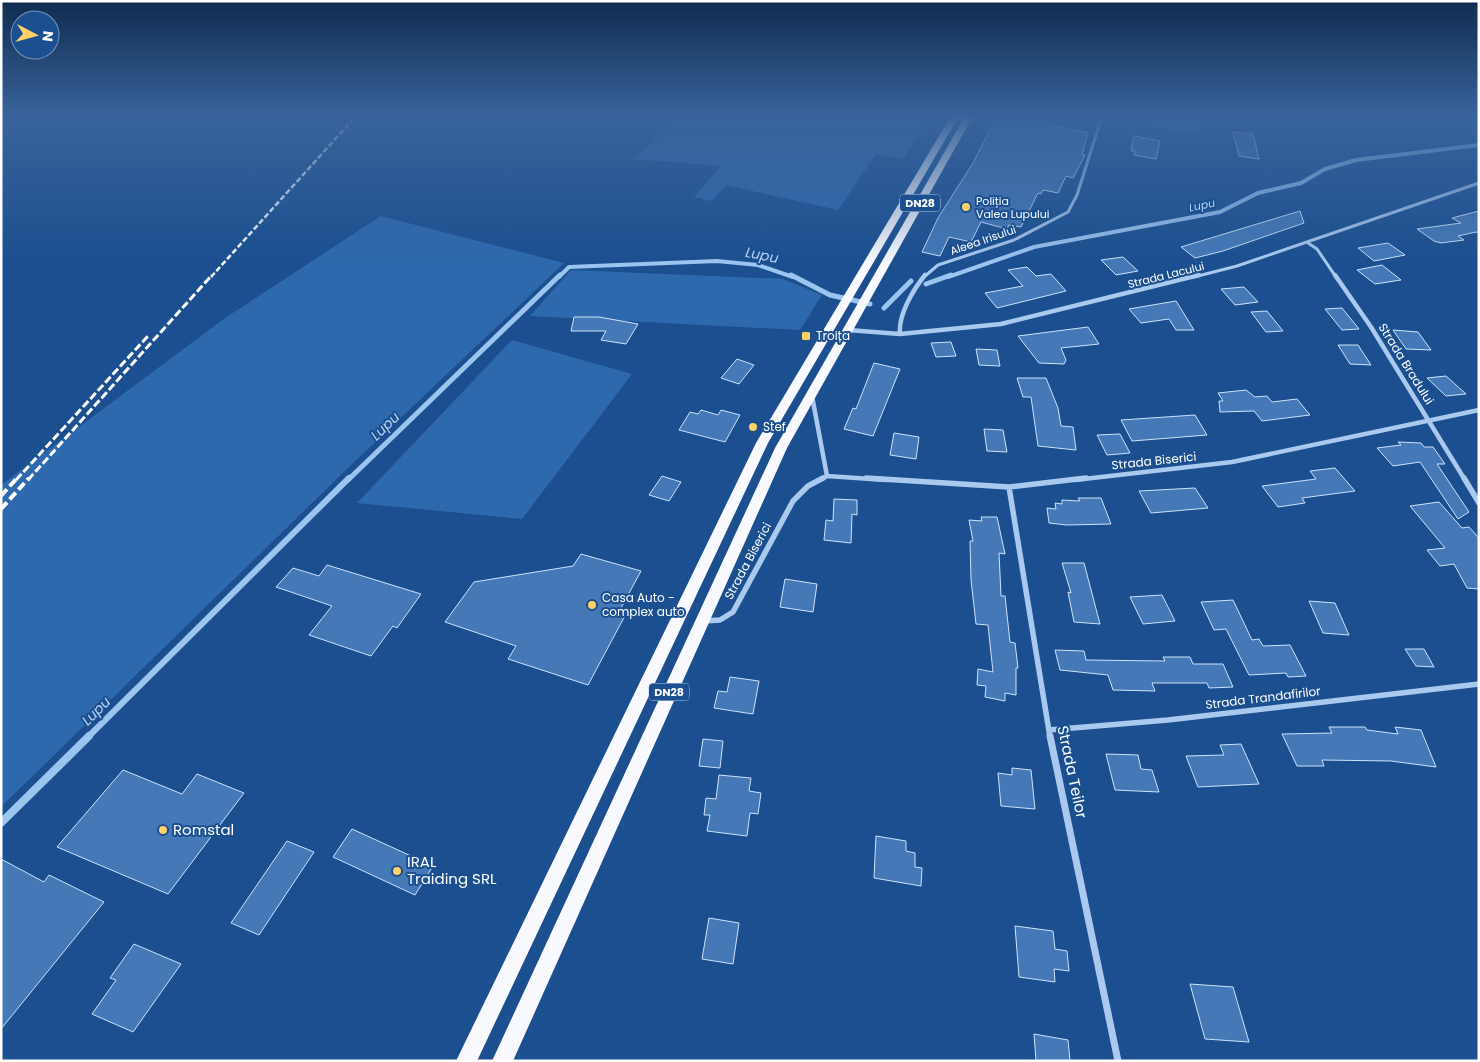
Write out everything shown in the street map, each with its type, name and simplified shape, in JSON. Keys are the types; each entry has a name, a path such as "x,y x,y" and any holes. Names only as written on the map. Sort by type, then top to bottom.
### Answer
{"highway":[{"name":"DN28","path":"466,1061 758,451 798,377 926,166"},
{"name":"DN28","path":"502,1061 700,621 777,457 811,393 941,166"}],"street":[{"name":"Aleea Irisului","path":"900,334 898,325 920,278 928,270 1014,240 1068,212 1078,195 1087,166"},
{"name":"Strada Lacului","path":"847,330 900,334 1001,324 1237,266 1479,183"},
{"name":"Strada Bradului","path":"1308,242 1317,249 1371,327 1430,420 1479,503"},
{"path":"811,393 819,439 825,455 827,476"},
{"name":"Strada Biserici","path":"700,621 720,620 733,612 793,501 808,486 827,476 1009,488 1232,462 1479,410"},
{"name":"Strada Teilor","path":"1009,488 1049,730 1118,1061"},
{"name":"Strada Trandafirilor","path":"1049,730 1168,720 1479,684"}],"shaded area":[{"path":"716,166 868,166 838,210 726,185 712,201 694,197 721,166"},
{"path":"381,216 564,263 349,467 1,807 1,485 225,318"},
{"path":"571,270 783,279 822,295 800,330 530,316"},
{"path":"512,340 632,374 522,519 357,503"}],"building":[{"path":"971,166 1079,166 1073,178 1066,176 1058,193 1043,190 1041,194 1038,193 1021,227 1009,225 1007,229 981,222 971,242 949,237 940,256 922,252 938,218"},
{"path":"1300,211 1304,223 1223,251 1195,258 1181,247"},
{"path":"1479,211 1479,233 1458,236 1464,240 1441,243 1434,241 1417,229 1461,223 1452,218"},
{"path":"1388,243 1405,255 1374,261 1358,248"},
{"path":"1123,257 1138,271 1116,275 1101,260"},
{"path":"1382,265 1401,280 1375,284 1357,270"},
{"path":"1027,267 1036,276 1051,274 1066,291 997,308 985,293 1023,286 1008,270"},
{"path":"1244,287 1258,302 1235,305 1221,289"},
{"path":"1176,301 1194,330 1176,330 1169,319 1141,323 1129,309"},
{"path":"1342,308 1359,329 1342,330 1325,309"},
{"path":"1267,311 1283,331 1266,332 1251,312"},
{"path":"574,317 599,317 638,324 626,344 601,340 606,331 571,331"},
{"path":"1088,327 1099,344 1061,348 1066,360 1064,364 1039,363 1018,336"},
{"path":"1393,330 1418,332 1431,350 1406,349"},
{"path":"951,342 956,356 936,357 931,343"},
{"path":"1338,345 1358,345 1371,365 1350,364"},
{"path":"976,349 997,350 1000,366 979,365"},
{"path":"737,359 754,365 739,384 721,378"},
{"path":"874,363 900,369 873,436 844,429 853,408 856,409"},
{"path":"1446,376 1466,394 1446,396 1427,378"},
{"path":"1017,378 1046,378 1058,408 1061,426 1073,427 1076,450 1038,446 1031,397 1023,397"},
{"path":"1246,390 1255,397 1267,396 1272,402 1297,399 1310,415 1262,421 1254,411 1220,412 1219,401 1223,401 1218,393"},
{"path":"701,410 718,415 721,410 740,415 725,442 679,430 690,412 698,414"},
{"path":"1195,415 1207,435 1132,441 1121,420"},
{"path":"984,429 1003,430 1007,452 987,451"},
{"path":"894,433 919,437 916,459 890,455"},
{"path":"1120,434 1130,453 1107,455 1097,435"},
{"path":"1398,442 1421,443 1424,447 1433,447 1445,464 1437,464 1469,512 1458,519 1420,462 1393,466 1377,448 1401,445"},
{"path":"1335,468 1355,491 1302,498 1305,503 1278,507 1262,486 1316,479 1310,471"},
{"path":"662,476 681,482 669,501 649,495"},
{"path":"1195,488 1208,508 1151,513 1139,491"},
{"path":"1078,498 1101,498 1111,524 1067,525 1049,523 1047,508 1056,509 1055,503 1062,504 1062,500 1080,501"},
{"path":"834,499 857,500 857,515 852,514 851,543 824,540 826,520 833,521"},
{"path":"1439,502 1462,528 1469,527 1479,538 1479,589 1467,588 1454,564 1440,566 1427,550 1445,548 1410,506"},
{"path":"981,517 997,517 1005,554 999,553 1001,596 1005,596 1010,642 1015,643 1018,668 1016,668 1016,695 1005,693 1005,701 985,697 986,686 977,685 978,669 993,672 988,625 976,624 971,580 970,541 973,541 969,520 982,521"},
{"path":"581,554 641,571 621,608 628,610 588,685 508,659 516,646 445,622 474,582 573,566"},
{"path":"1062,563 1084,563 1100,624 1074,622 1068,592 1071,593"},
{"path":"327,565 421,594 397,628 393,626 371,656 309,635 332,606 276,587 293,568 319,576"},
{"path":"785,579 817,584 813,612 780,607"},
{"path":"1162,595 1175,621 1143,624 1130,597"},
{"path":"1233,600 1252,640 1259,639 1263,646 1290,645 1306,676 1288,677 1286,673 1249,675 1226,629 1214,630 1201,602"},
{"path":"1309,601 1335,603 1349,635 1323,633"},
{"path":"1405,649 1424,649 1434,667 1416,666"},
{"path":"1055,650 1084,651 1086,660 1165,661 1163,657 1190,657 1193,664 1223,664 1233,687 1209,688 1207,683 1152,683 1155,691 1113,690 1108,675 1060,670"},
{"path":"730,677 759,681 753,714 714,708 718,691 727,692"},
{"path":"1329,727 1365,727 1367,730 1398,734 1395,727 1421,730 1436,767 1391,761 1322,760 1324,766 1297,766 1282,734 1332,733"},
{"path":"703,739 723,741 720,768 699,766"},
{"path":"1241,744 1259,784 1198,787 1186,756 1224,755 1220,745"},
{"path":"1106,754 1138,755 1141,769 1152,770 1159,792 1115,790"},
{"path":"1012,768 1031,770 1035,809 1001,806 998,773 1012,775"},
{"path":"123,770 182,794 197,774 244,793 168,894 57,847"},
{"path":"719,775 751,778 749,791 761,793 758,814 750,813 747,836 707,831 710,815 704,815 706,798 716,799"},
{"path":"352,829 433,866 415,895 333,857"},
{"path":"876,836 906,841 906,851 915,853 915,867 922,868 921,886 874,878"},
{"path":"287,841 314,852 259,935 231,923"},
{"path":"1,859 44,882 49,875 104,902 1,1029"},
{"path":"709,918 739,923 733,964 702,959"},
{"path":"1015,926 1053,931 1055,949 1067,951 1069,971 1054,969 1055,982 1019,977"},
{"path":"134,944 181,964 133,1032 92,1014 116,980 110,978"},
{"path":"1190,984 1233,987 1249,1042 1205,1039"},
{"path":"1034,1034 1068,1040 1070,1061 1036,1061"}],"waterway":[{"name":"Lupu","path":"948,277 1034,247 1220,212 1258,193 1301,183 1325,169 1337,166"},
{"name":"Lupu","path":"559,277 569,267 717,261 758,265 793,277"},
{"name":"Lupu","path":"348,480 560,275"},
{"name":"Lupu","path":"791,275 830,295 870,304"},
{"name":"Lupu","path":"926,284 951,275"},
{"name":"Lupu","path":"884,308 911,281"},
{"name":"Lupu","path":"88,737 349,478"},
{"name":"Lupu","path":"1,823 89,736"}],"railway":[{"path":"211,277 311,166"},
{"path":"28,480 212,275"},
{"path":"16,480 148,336"},
{"path":"1,496 17,478"},
{"path":"1,509 29,478"}],"place":[{"name":"Poliția Valea Lupului","path":"966,207"},
{"name":"Troița","path":"806,336"},
{"name":"Stef","path":"753,427"},
{"name":"Casa Auto - complex auto","path":"592,605"},
{"name":"Romstal","path":"163,830"},
{"name":"IRAL Traiding SRL","path":"397,871"}]}
